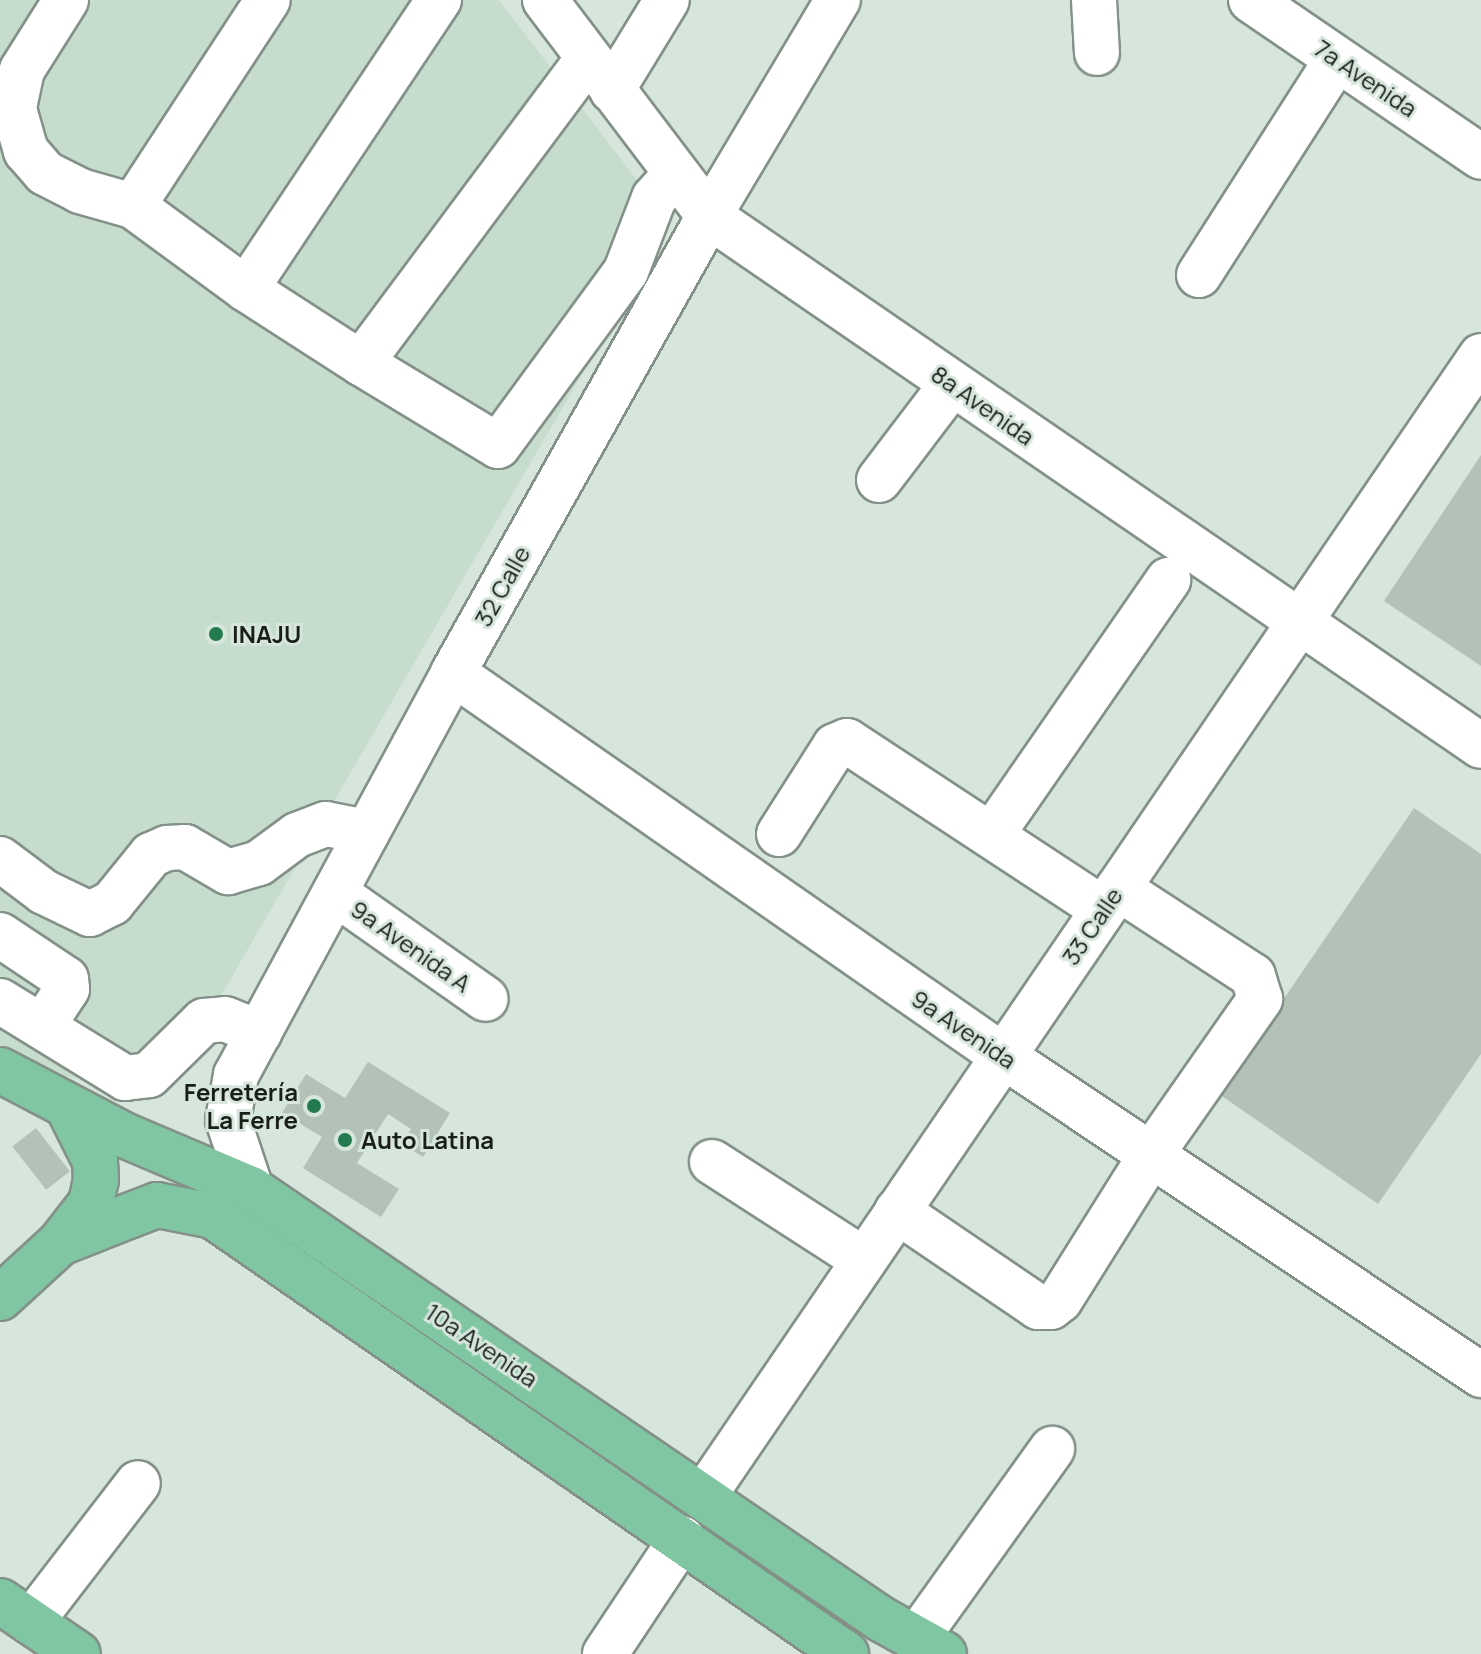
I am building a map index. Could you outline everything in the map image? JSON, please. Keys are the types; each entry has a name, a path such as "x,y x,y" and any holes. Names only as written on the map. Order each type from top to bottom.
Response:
{"main road":[{"name":"10a Avenida","path":"0,1070 69,1109 251,1189 916,1642"},
{"path":"0,1298 60,1243 91,1203 96,1180 95,1161 69,1109"},
{"name":"10a Avenida","path":"60,1243 157,1205 213,1216 846,1654"},
{"path":"566,1458 682,1504 703,1497"},
{"path":"16,1612 78,1654"}],"street":[{"path":"66,0 22,70 14,109 26,151 45,173 80,191 133,206 246,289 498,446 626,271 654,198 674,176"},
{"path":"133,206 268,0"},
{"path":"246,289 439,0"},
{"name":"8a Avenida","path":"545,0 674,176 709,216 1298,624 1481,746"},
{"path":"361,363 600,74 667,0"},
{"name":"32 Calle","path":"251,1189 228,1120 236,1075 453,673 709,216 838,0"},
{"path":"1094,0 1097,53"},
{"name":"7a Avenida","path":"1251,0 1481,157"},
{"path":"1199,275 1337,59"},
{"name":"33 Calle","path":"703,1497 1481,356"},
{"path":"879,480 952,384"},
{"path":"993,833 1168,580"},
{"name":"9a Avenida","path":"453,673 1003,1056 1153,1152 1481,1375"},
{"path":"779,834 835,746 847,741 993,833 1253,976 1259,986 1260,999 1153,1152 1051,1307 1038,1307 897,1211"},
{"path":"0,859 44,892 90,914 112,903 151,855 167,848 185,847 228,872 259,863 297,835 326,824 367,832"},
{"name":"9a Avenida A","path":"335,893 486,999"},
{"path":"0,935 66,979 67,989 42,1027"},
{"path":"0,1001 125,1078 149,1075 204,1021 225,1019 259,1033"},
{"path":"712,1162 864,1260"},
{"path":"916,1642 1052,1449"},
{"path":"16,1612 138,1483"},
{"path":"605,1654 682,1538"}],"shaded area":[{"name":"INAJU","path":"0,0 499,0 670,223 169,1085 44,1075 0,1045"}],"building":[{"path":"1481,455 1481,666 1384,601"},
{"path":"1414,808 1481,854 1481,1054 1378,1204 1219,1094"},
{"name":"Auto Latina","path":"368,1062 450,1113 423,1157 402,1144 411,1129 388,1114 357,1163 399,1189 381,1217 303,1168 322,1137 282,1113 306,1074 345,1098"},
{"path":"36,1128 70,1171 46,1190 12,1146"}],"place":[{"name":"INAJU","path":"216,634"},
{"name":"Ferretería La Ferre","path":"314,1106"},
{"name":"Auto Latina","path":"345,1140"}]}
